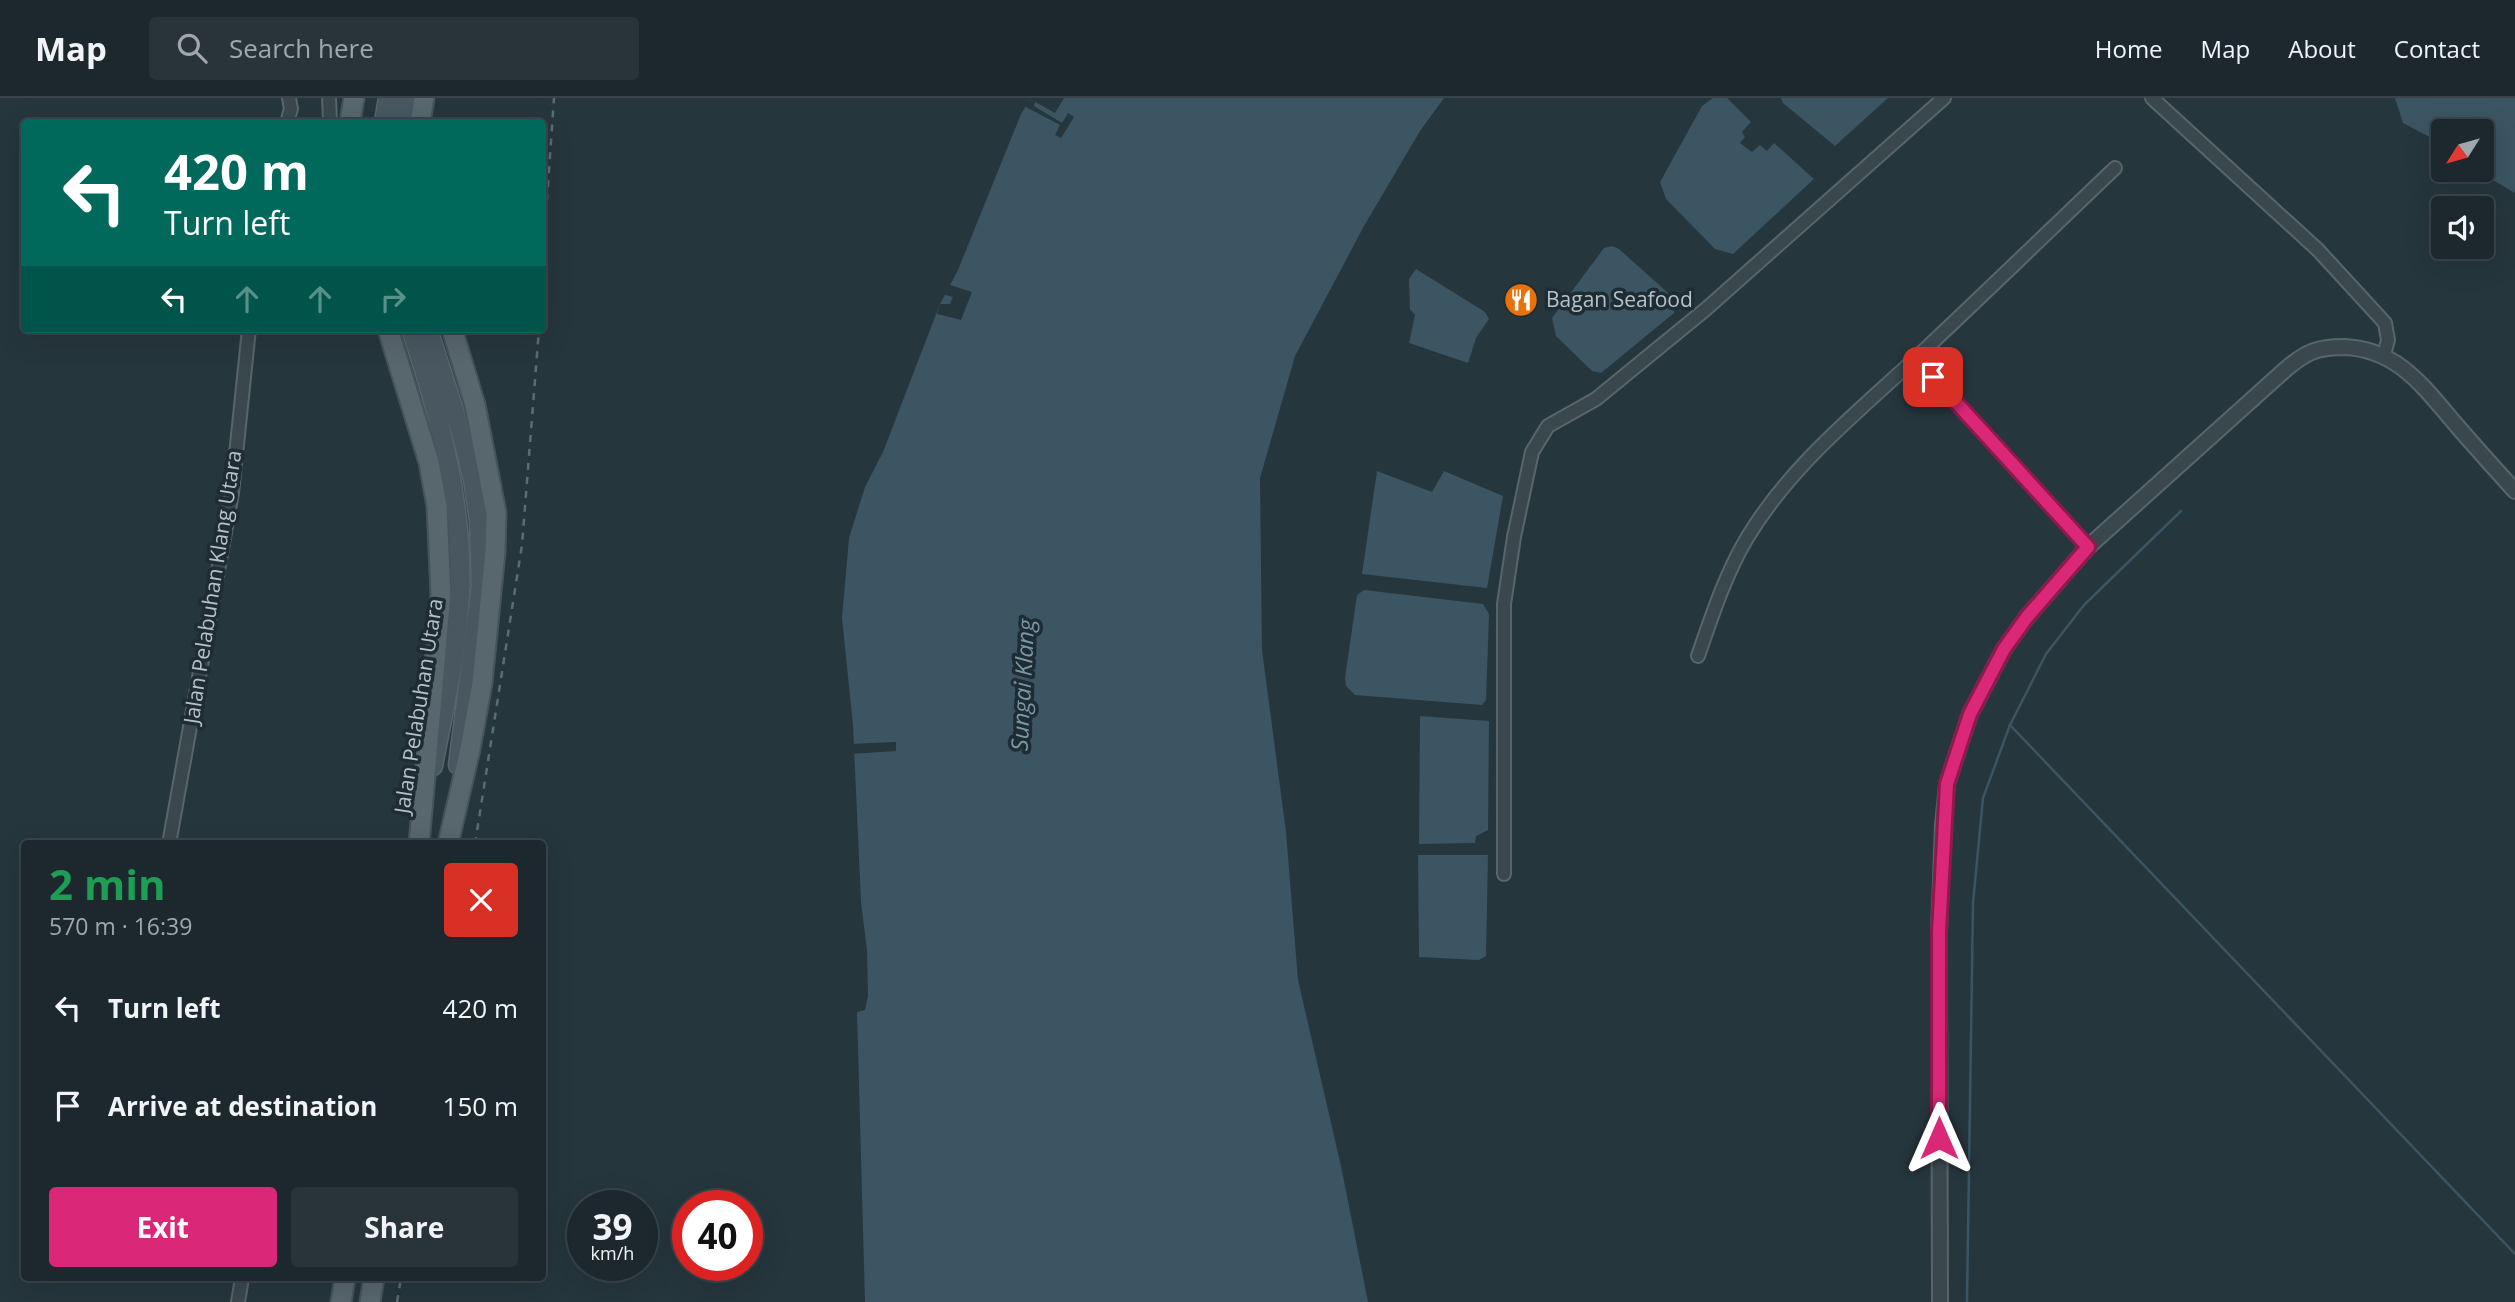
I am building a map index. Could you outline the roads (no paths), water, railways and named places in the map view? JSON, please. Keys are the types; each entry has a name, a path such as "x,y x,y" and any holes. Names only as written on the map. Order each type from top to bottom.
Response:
{"main road":[{"path":"350,119 354,98"},
{"path":"384,119 388,98"},
{"path":"401,119 405,98"},
{"path":"420,119 424,98"},
{"path":"388,333 429,462 437,506 440,594 421,837"},
{"name":"Jalan Pelabuhan Utara","path":"412,333 448,457 458,516 460,555 457,641 421,837"},
{"name":"Jalan Pelabuhan Utara","path":"429,333 470,466 480,534 481,586 449,840"},
{"path":"449,840 482,683 496,513 475,405 453,333"},
{"path":"341,1302 344,1281"},
{"path":"370,1302 374,1281"}],"street":[{"path":"288,119 289,98"},
{"path":"329,98 330,119"},
{"path":"1504,874 1504,604 1514,537 1532,452 1538,440 1549,426 1596,399 1706,309 1944,98"},
{"path":"2152,98 2318,250 2385,323 2388,340 2384,355"},
{"path":"1698,656 1721,592 1746,540 1791,477 1852,414 1916,358 2115,168"},
{"name":"Jalan Pelabuhan Klang Utara","path":"170,840 232,493 249,333"},
{"path":"407,333 419,353"},
{"path":"1940,1302 1939,932 1947,784 1970,714 2004,649 2027,617 2088,547 2304,353 2340,347 2384,355 2425,388 2515,491"},
{"path":"1916,358 2088,547"},
{"path":"238,1302 242,1281"}],"water":[{"name":"Sungai Klang","path":"1064,98 1444,98 1420,131 1364,226 1295,356 1260,478 1262,650 1286,832 1298,980 1341,1166 1368,1302 865,1302 857,1012 865,1010 868,996 853,725 842,618 849,538 865,487 883,452 940,304 958,270 1021,114 1030,99 1055,113"},
{"path":"1713,98 1727,98 1751,122 1742,132 1745,137 1740,143 1752,152 1760,145 1767,151 1774,143 1814,179 1733,254 1715,249 1666,199 1660,182 1702,106"},
{"path":"1781,98 1888,98 1835,146 1783,103"},
{"path":"2395,98 2515,98 2515,193 2494,181 2494,119 2431,119 2431,138 2403,123"},
{"path":"1612,246 1619,249 1676,300 1674,313 1601,373 1592,371 1556,336 1552,318 1604,248"},
{"path":"1416,269 1485,312 1489,319 1476,338 1468,363 1409,343 1415,315 1410,309 1409,279"},
{"path":"1377,471 1432,492 1444,471 1503,496 1487,588 1362,574"},
{"path":"1364,590 1483,604 1489,614 1486,700 1482,705 1355,695 1346,686 1345,678 1357,595"},
{"path":"1420,716 1489,721 1488,830 1476,836 1475,843 1419,844"},
{"path":"1418,855 1488,855 1486,956 1479,960 1419,957"}],"waterway":[{"path":"1967,1302 1973,903 1983,798 2010,725 2046,654 2084,605 2181,511"},
{"path":"2010,725 2515,1254"}],"railway":[{"path":"546,213 554,98"},
{"path":"476,840 522,545 539,333"},
{"path":"397,1302 400,1281"}],"place":[{"name":"Bagan Seafood","path":"1521,300"}]}
